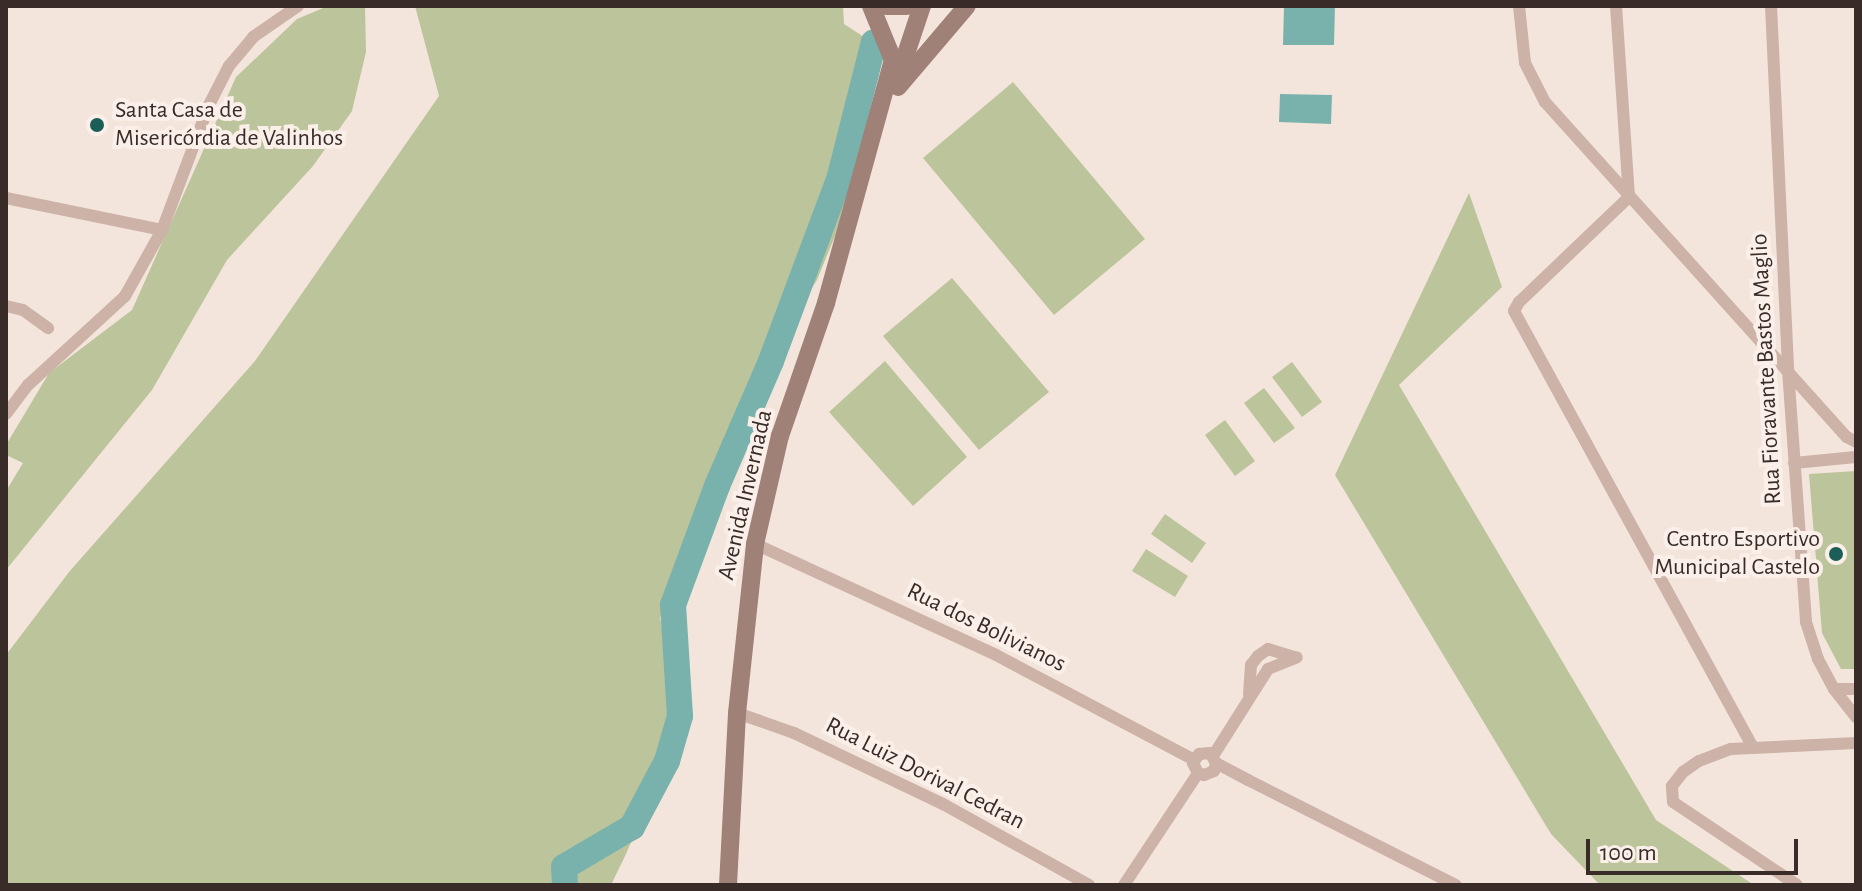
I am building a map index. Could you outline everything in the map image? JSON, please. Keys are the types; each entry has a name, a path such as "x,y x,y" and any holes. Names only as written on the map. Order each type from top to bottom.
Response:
{"main road":[{"name":"Avenida Invernada","path":"728,885 737,713 755,544 780,436 826,303 877,128 893,60 871,6"},
{"path":"885,6 907,6"},
{"name":"Avenida Invernada","path":"877,128 893,92 922,6"},
{"path":"893,92 967,6"}],"street":[{"path":"6,414 28,385 125,296 162,230 209,105 229,66 253,37 298,6"},
{"path":"1519,6 1525,63 1545,102 1847,437 1856,442"},
{"path":"1616,6 1629,197"},
{"name":"Rua Fioravante Bastos Maglio","path":"1771,6 1788,370 1806,622 1818,659 1834,689 1856,717"},
{"path":"1629,197 1519,302 1514,311 1753,747"},
{"path":"6,198 162,230"},
{"path":"6,306 23,310 48,328"},
{"path":"1794,463 1856,457"},
{"name":"Rua dos Bolivianos","path":"755,544 996,655 1196,766"},
{"path":"1834,689 1856,689"},
{"path":"1196,766 1211,773 1215,759 1249,694"},
{"name":"Rua Luiz Dorival Cedran","path":"737,713 794,733 943,804 1089,885"},
{"path":"1797,885 1673,802 1676,780 1699,761 1723,751 1856,743"},
{"path":"1124,885 1203,752 1456,885"}],"green space":[{"path":"328,6 365,6 366,52 352,111 313,166 227,260 152,390 6,570 6,491 23,463 6,455 6,445 49,373 132,310 236,77 297,19"},
{"path":"415,6 843,6 844,24 864,37 878,70 842,219 817,280 802,303 743,447 676,567 660,618 683,724 626,854 611,885 6,885 6,655 69,572 255,361 439,96"},
{"path":"1013,82 1145,239 1054,315 923,158"},
{"path":"1469,193 1502,287 1399,385 1656,820 1754,885 1600,885 1551,834 1335,475"},
{"path":"952,278 1049,392 979,450 883,336"},
{"path":"885,361 967,457 913,506 829,412"},
{"path":"1292,362 1322,402 1302,417 1272,377"},
{"path":"1264,388 1295,428 1274,443 1244,403"},
{"path":"1225,420 1255,461 1235,476 1205,435"},
{"name":"Centro Esportivo Municipal Castelo","path":"1856,471 1856,669 1841,669 1822,633 1809,474"},
{"path":"1165,514 1206,543 1192,563 1151,534"},
{"path":"1146,549 1188,576 1175,597 1132,571"}],"water":[{"path":"1284,6 1335,6 1334,45 1283,45"},
{"path":"1280,94 1332,95 1331,124 1279,122"}],"waterway":[{"path":"565,885 564,867 632,827 667,761 680,716 673,605 717,486 771,361 840,176 874,42"}],"place":[{"name":"Santa Casa de Misericórdia de Valinhos","path":"97,125"},
{"name":"Centro Esportivo Municipal Castelo","path":"1836,554"}]}
